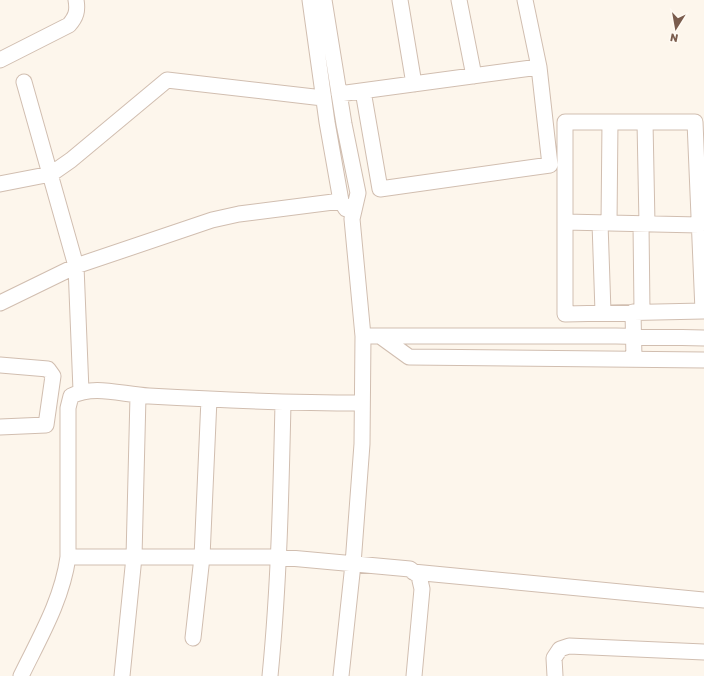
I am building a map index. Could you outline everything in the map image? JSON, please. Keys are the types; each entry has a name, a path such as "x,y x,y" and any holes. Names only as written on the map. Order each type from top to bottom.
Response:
{"street":[{"path":"0,60 69,25 82,13 78,8 76,0"},
{"path":"310,0 323,98 342,201 352,219"},
{"path":"324,0 339,94 358,193 352,219 363,336 362,444 353,564 341,676"},
{"path":"400,0 414,84"},
{"path":"459,0 474,76"},
{"path":"363,91 380,189 550,165 539,67 525,0"},
{"path":"339,94 539,67"},
{"path":"0,184 51,174 71,160 167,80 323,98"},
{"path":"24,82 76,266 81,391"},
{"path":"565,122 645,122 695,122 703,311 565,314 565,122"},
{"path":"610,122 605,223 610,312 616,336 616,358"},
{"path":"634,359 634,336 638,312 644,224 645,122"},
{"path":"351,158 374,155"},
{"path":"0,303 76,266 212,220 239,214 342,201"},
{"path":"565,222 699,225"},
{"path":"363,336 634,336 704,338"},
{"path":"380,336 409,357 704,360"},
{"path":"554,336 554,359"},
{"path":"0,365 48,369 53,376 46,425 0,426"},
{"path":"22,676 59,598 65,579 68,558 68,408 71,396 81,391 96,390 138,396 362,404"},
{"path":"122,676 134,557 138,396"},
{"path":"193,638 202,557 208,399"},
{"path":"270,676 279,557 283,402"},
{"path":"68,558 279,557 410,569 419,576 422,588 414,676"},
{"path":"413,572 704,600"},
{"path":"555,676 554,658 560,649 569,646 704,652"}]}
